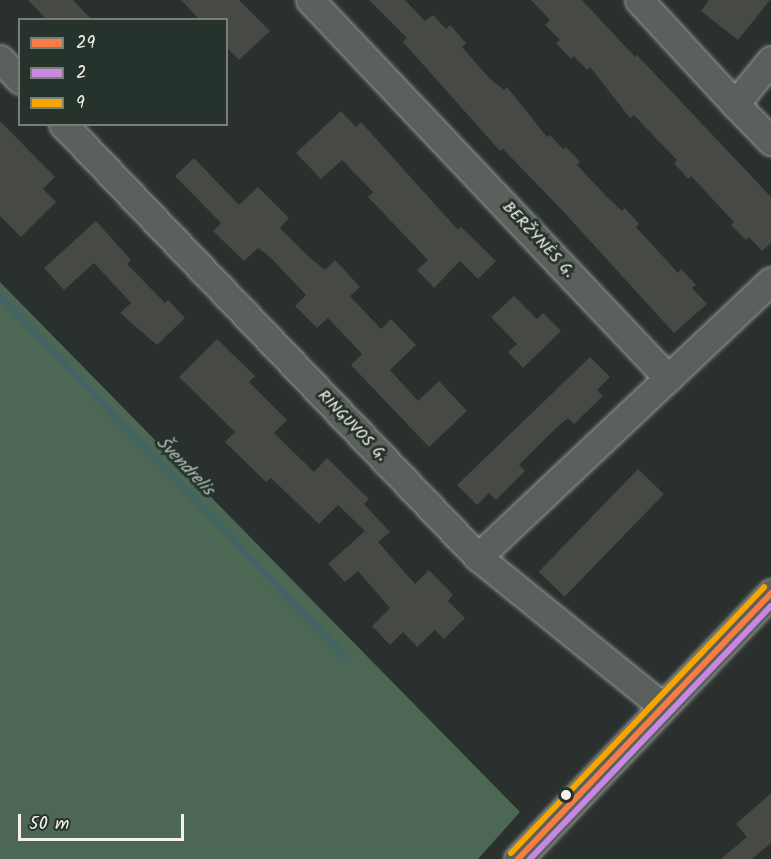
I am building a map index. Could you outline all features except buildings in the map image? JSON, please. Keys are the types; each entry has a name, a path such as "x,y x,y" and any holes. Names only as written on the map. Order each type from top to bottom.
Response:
{"street":[{"name":"BERŽYNĖS G.","path":"310,0 668,378"},
{"path":"639,0 771,141"},
{"path":"0,59 18,78"},
{"path":"735,104 771,60"},
{"name":"RINGUVOS G.","path":"65,126 478,556 662,706"},
{"path":"478,556 771,280"},
{"path":"518,859 771,593"}],"green space":[{"path":"0,282 520,812 478,859 0,859"}],"waterway":[{"name":"Švendrelis","path":"0,296 346,658"}],"transit line":[{"name":"9","path":"511,853 764,587"},
{"name":"29","path":"518,859 771,593"},
{"name":"2","path":"530,859 771,606"}]}
